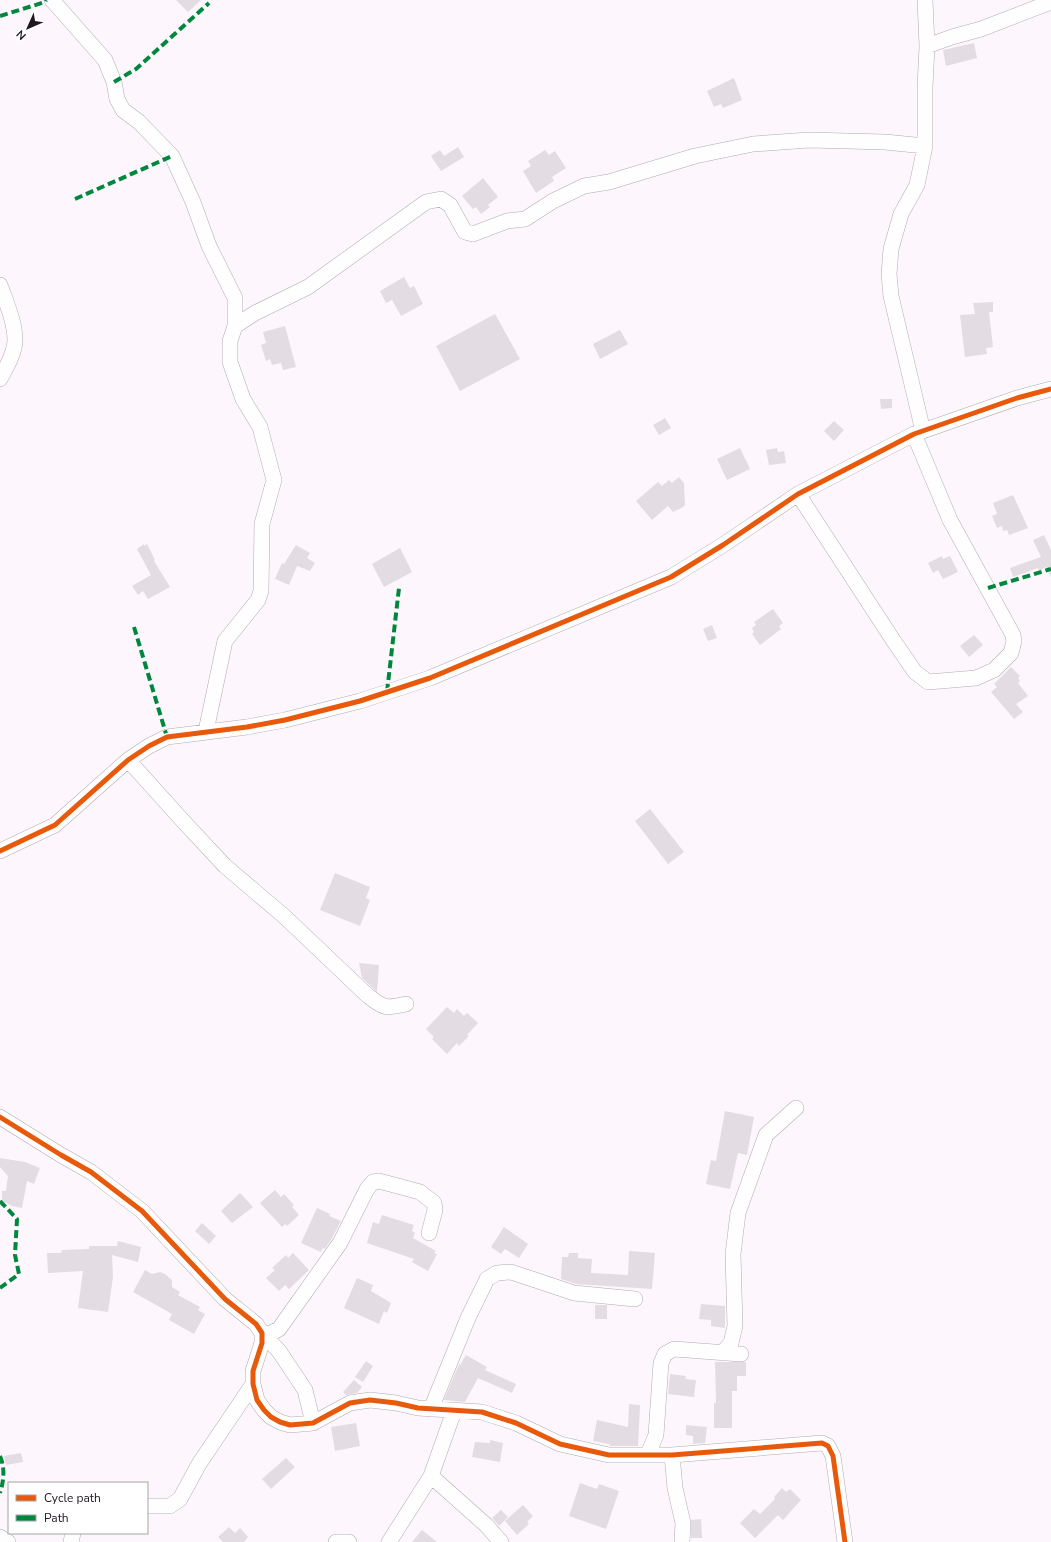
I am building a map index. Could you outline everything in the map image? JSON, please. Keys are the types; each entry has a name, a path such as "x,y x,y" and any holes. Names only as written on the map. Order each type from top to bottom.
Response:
{"street":[{"path":"52,0 105,60 114,82 117,98 123,110 139,122 172,156 193,202 209,246 235,298 235,326 230,341 230,362 243,399 260,427 274,480 262,524 261,591 258,600 225,641 206,731"},
{"path":"798,494 915,672 928,682 976,678 994,670 1011,653 1014,641 1013,635 950,520 919,432 891,296 889,274 891,249 901,214 916,186 925,146 927,46 925,0"},
{"path":"927,46 952,36 981,29 1051,2"},
{"path":"235,326 255,313 308,287 426,202 441,200 450,205 465,232 473,234 507,221 525,219 553,201 584,186 609,182 695,156 754,144 809,140 885,142 925,146"},
{"path":"0,285 12,322 15,341 10,360 0,379"},
{"path":"0,851 55,825 128,760 149,746 167,737 247,727 285,720 360,701 430,678 671,577 723,545 798,494 919,432 1017,398 1051,389"},
{"path":"128,760 182,821 225,866 285,917 367,995 380,1005 388,1008 406,1004"},
{"path":"722,1353 731,1343 735,1326 733,1254 738,1213 766,1135 796,1108"},
{"path":"0,1117 91,1172 142,1210 225,1300 256,1324 279,1351 305,1390 313,1423"},
{"path":"264,1335 279,1329 284,1323 340,1242 366,1189 373,1182 379,1181 420,1192 434,1203 435,1210 428,1233"},
{"path":"431,1409 468,1318 487,1279 497,1273 510,1272 574,1293 635,1299"},
{"path":"264,1335 253,1372 253,1384 257,1400 271,1417 290,1425 313,1423 350,1403 370,1400 431,1409 482,1412 516,1423 560,1444 609,1455 672,1454 807,1444 822,1444 828,1446 833,1456 844,1542"},
{"path":"648,1454 656,1435 661,1363 665,1354 674,1349 740,1354"},
{"path":"148,1506 170,1506 180,1499 199,1464 253,1384"},
{"path":"389,1542 430,1476 454,1411"},
{"path":"672,1454 675,1488 683,1522 682,1542"},
{"path":"430,1476 486,1524 501,1542"},
{"path":"0,1537 8,1542"},
{"path":"336,1542 350,1542"}],"building":[{"path":"176,0 201,0 188,12"},
{"path":"974,43 977,58 946,66 943,50"},
{"path":"734,78 742,100 723,108 721,104 714,107 707,91"},
{"path":"458,147 464,157 441,171 431,156 440,150 444,156"},
{"path":"545,150 549,155 555,151 566,168 552,177 554,181 536,193 523,171 531,166 528,161"},
{"path":"483,178 498,197 488,205 490,207 481,214 476,207 473,209 462,196"},
{"path":"404,277 410,288 414,286 423,304 401,316 392,300 386,303 380,291"},
{"path":"993,302 993,312 989,312 993,347 986,348 987,354 965,357 960,315 975,314 973,303"},
{"path":"495,314 520,359 460,391 436,346"},
{"path":"285,326 296,367 283,370 281,363 272,365 270,359 266,361 261,345 266,343 263,332"},
{"path":"620,330 628,344 600,359 593,344"},
{"path":"880,399 892,399 892,408 881,409"},
{"path":"665,418 671,428 659,435 653,425"},
{"path":"834,421 844,430 834,441 824,431"},
{"path":"740,448 750,469 727,480 717,459"},
{"path":"777,448 778,452 784,451 786,463 769,465 766,450"},
{"path":"679,477 684,483 685,505 673,512 668,506 652,520 636,501 658,482 662,486 669,480 672,483"},
{"path":"1013,495 1028,528 1009,535 1007,530 1003,531 1002,526 997,528 992,516 997,514 993,503"},
{"path":"1044,535 1051,550 1051,577 1046,567 1039,571 1038,568 1013,577 1010,568 1041,557 1033,540"},
{"path":"144,544 144,546 147,544 155,560 154,561 170,587 148,599 143,591 138,595 132,586 151,575 137,549"},
{"path":"296,545 310,553 307,558 315,563 310,571 297,566 289,585 275,579 282,563 284,564"},
{"path":"400,548 412,572 384,587 372,564"},
{"path":"942,556 943,559 950,556 958,572 943,579 938,570 933,573 928,563"},
{"path":"773,609 783,623 779,626 781,629 760,645 752,634 754,632 752,628 756,625 754,622"},
{"path":"712,625 717,638 708,641 703,629"},
{"path":"974,635 983,645 969,657 960,646"},
{"path":"1011,667 1020,676 1018,678 1020,681 1018,683 1028,696 1016,704 1023,712 1014,719 991,692 997,687 994,684"},
{"path":"650,809 684,852 668,864 635,821"},
{"path":"335,873 370,887 366,898 370,900 360,926 320,910"},
{"path":"359,963 379,965 377,992 362,978"},
{"path":"447,1007 454,1013 457,1009 464,1016 467,1013 478,1023 467,1035 469,1036 459,1046 457,1043 447,1054 432,1039 434,1037 426,1029"},
{"path":"725,1111 754,1117 747,1155 738,1153 730,1189 706,1184 711,1160 716,1161"},
{"path":"0,1158 25,1162 40,1168 34,1184 27,1181 22,1208 12,1206 2,1201 2,1191 6,1191 8,1176 0,1167"},
{"path":"275,1190 281,1197 284,1194 294,1205 292,1207 299,1215 287,1226 285,1224 282,1227 260,1203"},
{"path":"240,1193 253,1207 232,1223 221,1211"},
{"path":"317,1208 330,1214 329,1216 341,1221 325,1249 323,1248 321,1252 301,1243"},
{"path":"382,1215 414,1225 412,1231 415,1233 413,1238 436,1251 434,1253 437,1254 428,1271 412,1262 414,1259 367,1243 373,1222 379,1224"},
{"path":"202,1223 216,1236 209,1244 195,1231"},
{"path":"504,1227 528,1244 519,1258 505,1249 501,1254 491,1247"},
{"path":"118,1241 141,1247 138,1262 112,1255 113,1277 108,1312 78,1308 83,1271 48,1273 47,1253 61,1253 62,1250 89,1249 89,1246 117,1246"},
{"path":"629,1251 655,1253 652,1289 576,1284 561,1279 562,1257 568,1257 569,1253 578,1253 578,1258 592,1259 591,1273 628,1275"},
{"path":"293,1253 309,1270 289,1289 285,1285 279,1291 266,1278 275,1270 272,1268 286,1255 288,1258"},
{"path":"145,1270 152,1274 160,1272 165,1274 172,1280 172,1287 180,1292 178,1295 200,1307 198,1310 205,1314 194,1334 169,1320 172,1314 133,1292"},
{"path":"357,1278 373,1285 371,1291 391,1303 387,1313 384,1311 379,1324 344,1308"},
{"path":"701,1304 725,1306 725,1328 711,1326 711,1320 699,1319"},
{"path":"595,1305 607,1305 607,1319 595,1319"},
{"path":"466,1355 487,1367 485,1370 516,1384 512,1393 478,1378 465,1402 444,1400 459,1364 460,1365"},
{"path":"366,1361 373,1366 363,1382 355,1377"},
{"path":"715,1362 746,1362 746,1376 737,1376 737,1391 732,1391 732,1428 714,1428 714,1403 716,1403"},
{"path":"670,1374 686,1376 685,1379 696,1380 694,1397 668,1394"},
{"path":"354,1380 362,1387 357,1393 346,1395 343,1392"},
{"path":"629,1404 640,1405 638,1446 610,1446 609,1444 593,1441 597,1420 628,1427"},
{"path":"356,1423 360,1446 335,1451 331,1427"},
{"path":"686,1425 707,1427 705,1443 693,1444 693,1436 686,1435"},
{"path":"490,1440 503,1443 500,1462 472,1457 475,1442 490,1443"},
{"path":"21,1453 23,1462 6,1465 4,1456"},
{"path":"286,1458 295,1467 271,1489 262,1479"},
{"path":"580,1483 597,1489 599,1484 619,1491 606,1529 569,1516"},
{"path":"782,1488 786,1492 790,1489 801,1500 783,1520 778,1515 755,1538 740,1523 754,1509 760,1514 775,1499 774,1497"},
{"path":"523,1505 533,1516 527,1522 529,1524 517,1535 505,1521"},
{"path":"501,1510 508,1517 499,1526 492,1518"},
{"path":"701,1519 702,1538 691,1538 691,1520"},
{"path":"229,1527 235,1533 240,1528 248,1537 244,1542 223,1542 218,1537"},
{"path":"422,1530 437,1542 412,1542"}],"marked path":[{"path":"0,16 45,2 46,0"},
{"path":"114,82 136,69 209,3"},
{"path":"75,199 172,156"},
{"path":"988,588 1051,569"},
{"path":"387,692 399,588"},
{"path":"134,627 167,737"},
{"path":"0,1201 17,1219 15,1255 19,1274 0,1288"},
{"path":"0,1456 3,1465 0,1493"}],"cycle path":[{"path":"0,851 55,825 128,760 149,746 167,737 247,727 285,720 360,701 430,678 671,577 723,545 798,494 914,434 1017,398 1051,389"},
{"path":"0,1117 91,1172 142,1211 225,1299 256,1324 262,1333 262,1343 253,1371 253,1384 257,1400 264,1410 271,1417 280,1422 290,1425 313,1423 350,1403 370,1400 396,1403 418,1408 482,1412 516,1423 560,1444 609,1455 672,1455 822,1443 828,1446 833,1456 845,1542"}]}
